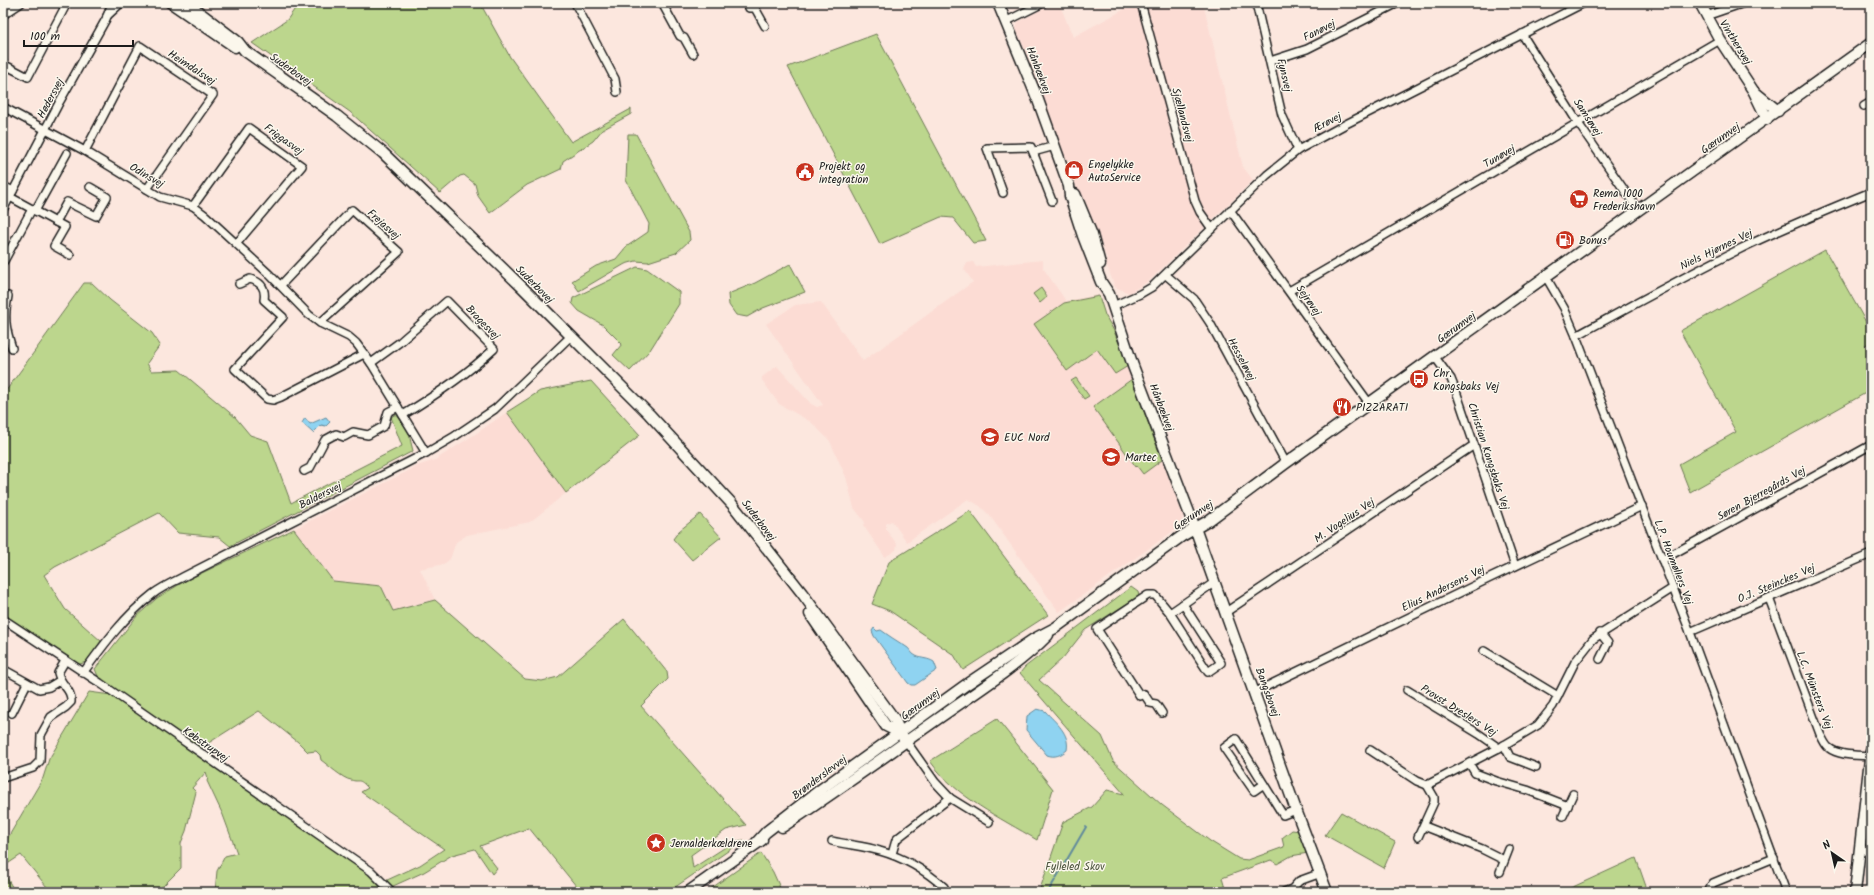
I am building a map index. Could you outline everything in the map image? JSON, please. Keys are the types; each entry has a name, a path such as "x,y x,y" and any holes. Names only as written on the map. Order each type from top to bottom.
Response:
{"street":[{"path":"3,15 21,3"},
{"path":"3,64 28,77 67,3"},
{"name":"Hødersvej","path":"3,210 107,16 112,3"},
{"name":"Hødersvej","path":"107,16 121,3"},
{"name":"Suderbovej","path":"171,3 234,47 245,50"},
{"name":"Suderbovej","path":"187,3 238,42 245,50 337,116 383,153 571,336 694,461 732,504 802,593 895,720 903,737"},
{"path":"575,3 615,79 617,92"},
{"path":"662,3 680,36 684,38 693,54"},
{"path":"746,3 749,8 755,8 765,26"},
{"name":"Hånbækvej","path":"998,3 1007,21 1055,146 1069,186 1070,196 1082,236 1101,282 1109,294 1134,366 1195,528"},
{"path":"1007,21 1043,3"},
{"name":"Sjællandsvej","path":"1141,3 1196,201 1200,212 1212,229"},
{"name":"Fynsvej","path":"1256,3 1282,116 1298,150"},
{"name":"Fanøvej","path":"1270,61 1307,49 1398,3"},
{"name":"Ærøvej","path":"1113,306 1140,294 1166,275 1230,210 1267,175 1298,150 1584,3"},
{"name":"Vinthersvej","path":"1700,3 1720,40 1754,92 1767,119"},
{"path":"1706,16 1744,3"},
{"name":"Samsøvej","path":"1522,34 1578,123 1638,210"},
{"name":"Tunøvej","path":"1289,291 1720,40"},
{"name":"Gærumvej","path":"903,737 974,680 1034,639 1055,628 1182,536 1208,520 1286,462 1871,44"},
{"name":"Heimdalsvej","path":"85,151 140,46 213,95 147,189"},
{"name":"Vinthersvej","path":"1754,92 1778,111"},
{"path":"1864,106 1871,102"},
{"name":"Odinsvej","path":"3,107 85,151 160,196 193,206 237,243 281,285 309,315 320,323 349,337 371,363 426,453"},
{"name":"Friggasvej","path":"193,206 249,128 302,166 237,243"},
{"path":"1033,152 1055,146"},
{"path":"1003,193 987,148 1031,147 1052,201"},
{"path":"4,261 67,153"},
{"path":"3,186 11,194 34,210 65,227 54,246 70,255"},
{"path":"56,222 67,202 96,216 107,197 90,187"},
{"name":"Niels Hjørnes Vej","path":"1576,336 1740,249 1794,224 1871,192"},
{"name":"Frejasvej","path":"281,285 352,210 399,252 320,323"},
{"name":"Sejrøvej","path":"1230,210 1369,404"},
{"path":"260,284 269,274"},
{"name":"Hesseløvej","path":"1166,275 1194,298 1210,323 1286,462"},
{"name":"L.P. Houmøllers Vej","path":"1546,277 1556,292 1576,336 1690,632 1786,892"},
{"path":"240,284 250,279 260,284 265,293 264,300 282,317 235,369 267,399 273,400 281,397 364,354"},
{"path":"8,296 4,314 6,331 12,348"},
{"name":"Bragesvej","path":"371,363 410,334 447,301 494,349 468,372 443,390 403,415"},
{"name":"Baldersvej","path":"83,673 110,636 133,611 154,593 426,453 455,436 495,409 571,336"},
{"name":"Christian Kongsbaks Vej","path":"1435,357 1444,368 1455,389 1515,566"},
{"path":"304,471 310,468 325,440 336,434 344,436 353,432 368,434 384,426 388,412 398,407"},
{"name":"M. Vogelius Vej","path":"1226,612 1474,445"},
{"name":"Søren Bjerregårds Vej","path":"1662,560 1871,445"},
{"name":"Elius Andersens Vej","path":"1255,692 1642,506"},
{"name":"Bangsbovej","path":"1195,528 1296,810 1328,892"},
{"name":"O.J. Steinckes Vej","path":"1690,632 1871,554"},
{"path":"1170,613 1215,582"},
{"name":"Provst Dreslers Vej","path":"1427,785 1538,725 1553,706 1575,662 1585,648 1600,633 1673,588"},
{"path":"1162,713 1156,704 1150,703 1144,694 1140,696 1097,629 1148,595 1155,595 1170,613 1208,672 1221,663 1182,604"},
{"name":"L.C. Münsters Vej","path":"1769,598 1820,734 1826,745 1830,749 1844,753 1871,753"},
{"name":"Købstrupvej","path":"3,619 371,871 392,892"},
{"path":"1600,633 1608,643 1600,659"},
{"path":"1484,651 1558,696"},
{"path":"3,778 33,768 40,761 41,734 51,717 71,702 70,693 60,680 58,673 65,661"},
{"path":"3,669 40,689 45,689 60,680"},
{"path":"12,713 27,683"},
{"name":"Provst Dreslers Vej","path":"1407,690 1501,746 1510,757 1536,767"},
{"path":"903,737 935,782 950,798 989,822"},
{"name":"Brønderslevvej","path":"688,892 756,843 766,832 820,790 903,737"},
{"path":"1264,784 1254,791 1224,748 1236,739 1264,784 1283,815 1296,810"},
{"path":"1370,750 1427,785 1434,797 1434,802 1418,837"},
{"path":"1855,892 1871,753"},
{"path":"1469,763 1475,773 1527,790 1568,806"},
{"path":"1563,816 1573,794"},
{"path":"892,854 896,840 899,837 950,798"},
{"path":"1424,826 1482,849 1504,860"},
{"path":"832,840 892,854 910,862 944,887"},
{"path":"1500,872 1509,849"},
{"path":"1859,850 1871,850"},
{"path":"1710,892 1710,887 1713,883 1774,858"},
{"path":"1284,892 1292,889 1299,881 1321,873"}],"shaded area":[{"path":"1054,3 1059,3 1073,37 1136,3 1203,3 1243,167 1253,180 1149,281 1129,293 1115,287 1107,266 1107,259 1089,210 1081,199 1030,62 1016,29 1018,22"},
{"name":"EUC Nord","path":"1043,260 1043,268 1066,301 1098,295 1105,315 1114,331 1183,516 1179,527 1059,612 990,516 980,506 968,499 907,542 892,521 886,524 886,530 897,544 896,550 885,557 863,525 865,522 854,508 846,477 830,441 811,422 779,404 762,380 762,377 777,366 811,404 817,407 823,405 766,324 795,305 821,302 863,361 973,282 964,269 967,263 973,262 976,267"},
{"path":"507,412 566,493 530,522 467,535 456,542 450,559 444,564 420,569 435,600 393,611 381,586 333,581 294,529 420,465 435,460"}],"green space":[{"path":"299,3 480,3 510,57 571,142 631,109 631,114 602,130 593,141 563,161 561,169 527,185 490,213 478,196 475,184 464,175 460,176 440,193 350,112 252,43 287,20"},
{"path":"876,34 986,241 973,243 953,218 941,217 880,244 788,67"},
{"path":"628,134 636,134 689,232 690,240 676,253 648,262 636,261 625,264 579,291 572,281 596,266 616,259 626,247 648,232 649,224 626,180"},
{"path":"1825,250 1871,331 1871,342 1865,345 1871,357 1871,390 1690,492 1679,464 1736,432 1680,331"},
{"path":"790,264 805,292 763,308 747,317 736,315 729,305 728,294 755,283"},
{"path":"637,267 647,269 679,292 679,304 650,350 630,371 613,355 622,344 603,325 579,311 572,303 573,298"},
{"path":"84,283 92,283 110,300 152,333 160,345 147,363 151,371 179,370 235,417 250,435 268,441 291,503 402,446 391,417 396,414 408,430 413,451 230,546 219,537 178,533 159,513 55,567 44,575 65,609 101,641 86,662 77,665 3,615 3,395"},
{"path":"1041,288 1047,297 1040,303 1033,294"},
{"path":"1099,296 1105,315 1114,331 1128,366 1115,374 1097,349 1067,371 1034,324 1064,303"},
{"path":"1076,378 1089,396 1084,399 1071,381"},
{"path":"1132,379 1162,460 1143,474 1137,466 1136,467 1093,407"},
{"path":"591,381 640,435 566,493 507,412 540,391"},
{"path":"970,511 1048,615 963,670 954,655 890,611 872,604 889,562"},
{"path":"700,514 721,537 692,560 673,539 679,531"},
{"path":"294,529 333,581 381,586 393,611 435,600 525,679 542,681 558,677 624,619 667,672 668,679 641,706 746,825 726,830 691,855 693,868 735,841 744,840 668,892 581,892 529,828 480,846 497,868 492,874 475,849 452,855 424,872 391,887 385,881 420,865 444,849 361,792 368,788 362,783 340,775 321,760 320,755 316,751 308,752 298,742 259,711 199,749 100,681 95,669 137,616 157,598 185,581"},
{"name":"Fylleled Skov","path":"1131,587 1138,592 1139,596 1085,630 1063,658 1039,680 1102,736 1113,761 1162,805 1210,841 1239,859 1248,860 1284,847 1282,838 1292,830 1300,831 1308,853 1291,856 1277,864 1271,860 1222,878 1226,892 1039,892 1063,822 1092,807 1107,790 1124,794 1020,673 1025,667"},
{"path":"89,692 111,695 368,873 385,892 215,892 217,871 225,856 237,853 223,815 207,781 208,778 206,772 192,788 196,792 186,831 181,843 181,868 157,892 51,892 21,855 3,867 3,846 43,778 49,759"},
{"path":"997,719 1053,789 1037,840 979,806 953,786 930,761"},
{"path":"1341,812 1395,842 1384,868 1325,835"},
{"path":"761,853 773,872 782,892 706,892"},
{"path":"1636,858 1648,892 1562,892"},
{"path":"3,871 15,892 3,892"}],"water":[{"path":"326,417 330,422 326,426 321,425 313,433 302,423 305,418 310,424"},
{"path":"874,628 877,631 881,630 907,647 914,655 934,662 937,670 915,685 908,683 874,636 872,631"},
{"path":"1037,709 1045,711 1058,724 1064,733 1067,750 1060,755 1047,755 1026,730 1027,716"}],"waterway":[{"path":"1048,892 1086,827"}],"place":[{"name":"Engelykke AutoService","path":"1074,170"},
{"name":"Projekt og integration","path":"805,172"},
{"name":"Rema 1000 Frederikshavn","path":"1579,199"},
{"name":"Bonus","path":"1565,240"},
{"name":"Chr. Kongsbaks Vej","path":"1419,379"},
{"name":"PIZZARATI","path":"1342,407"},
{"name":"EUC Nord","path":"990,437"},
{"name":"Martec","path":"1111,457"},
{"name":"Jernalderkældrene","path":"656,843"}]}
